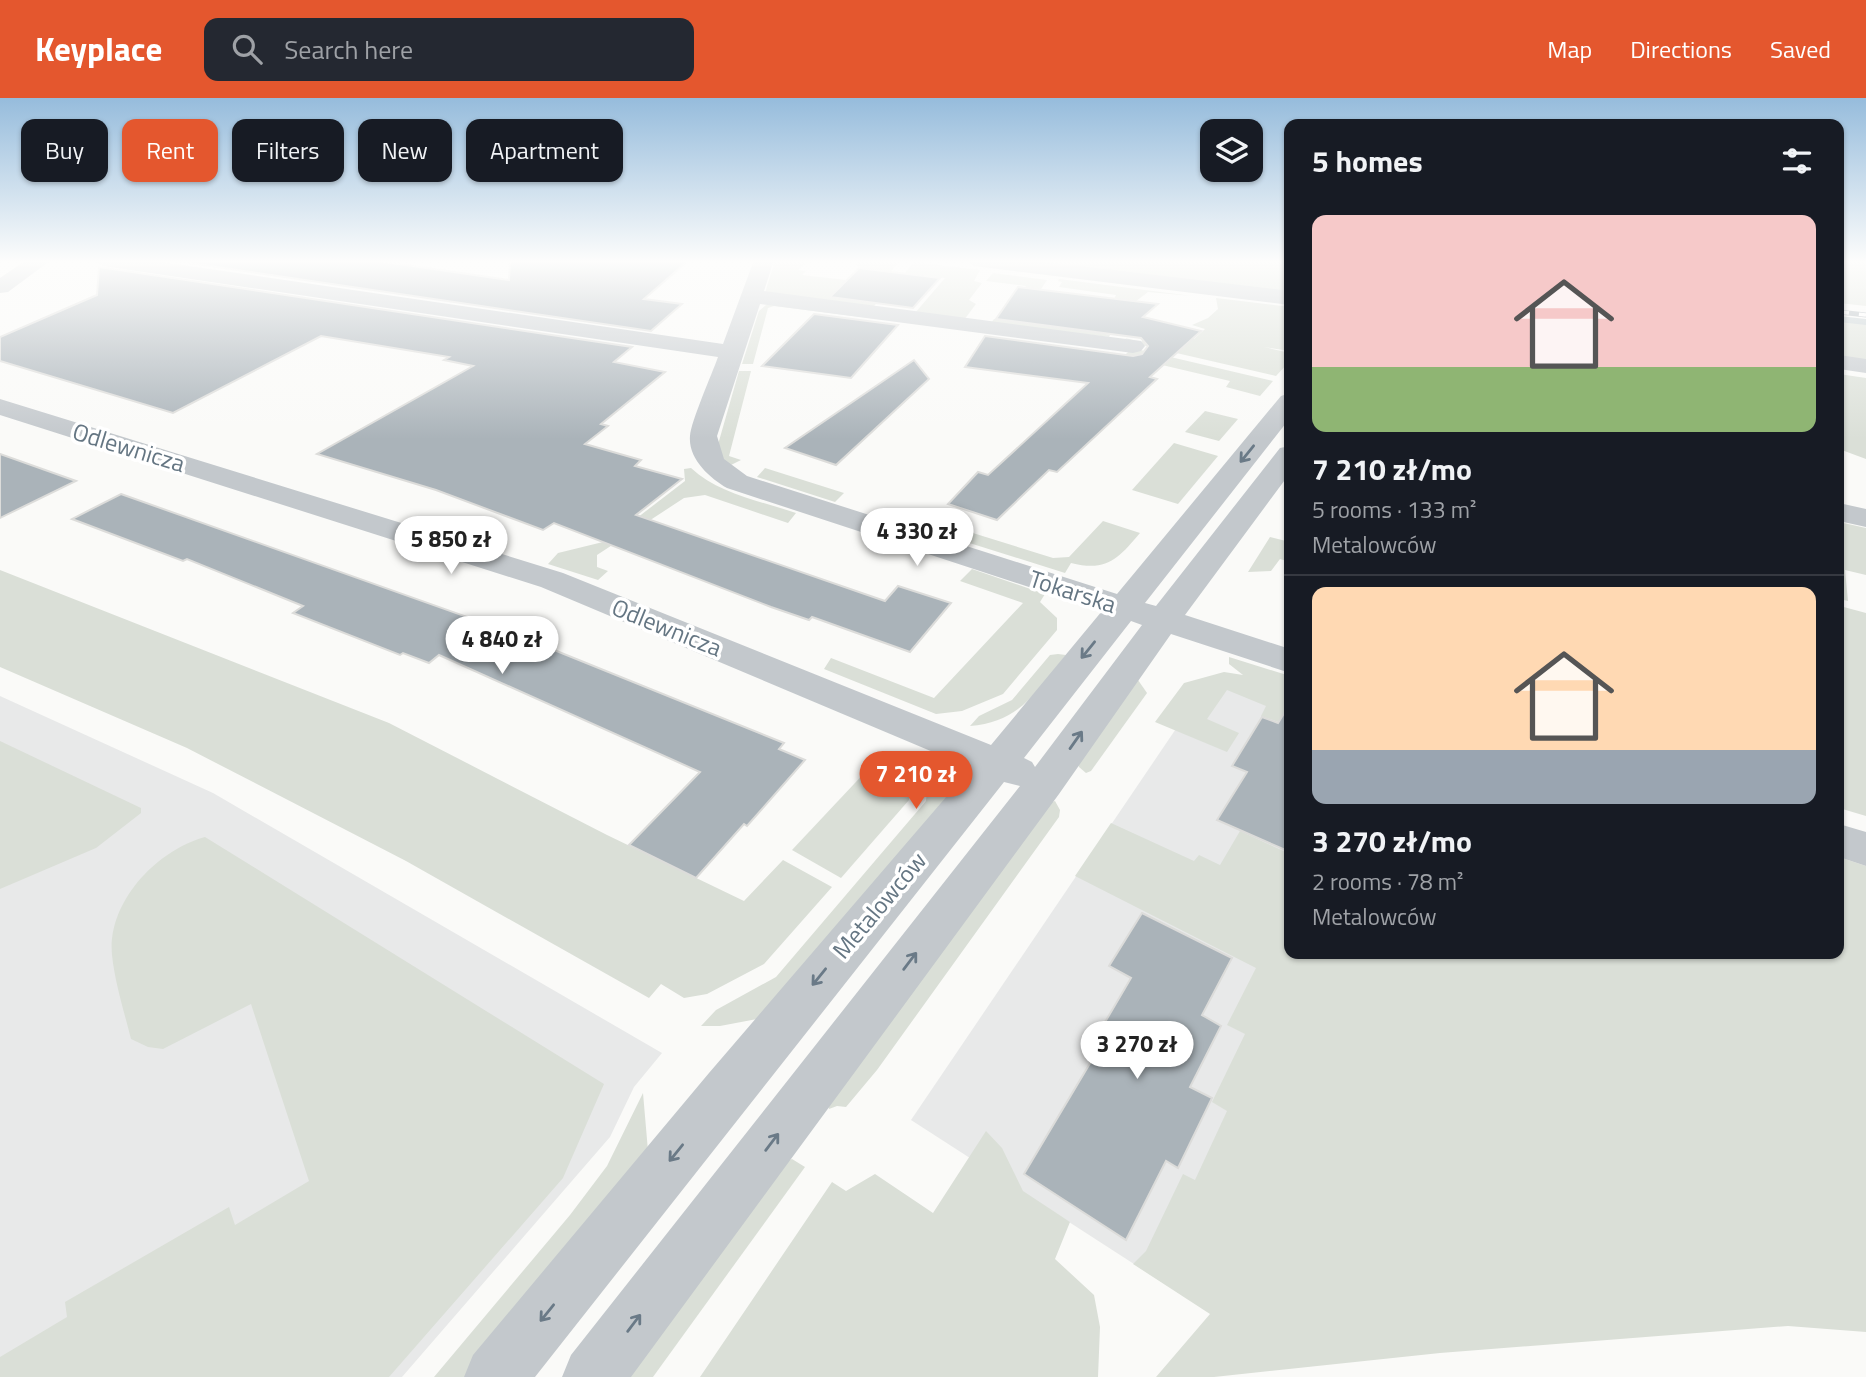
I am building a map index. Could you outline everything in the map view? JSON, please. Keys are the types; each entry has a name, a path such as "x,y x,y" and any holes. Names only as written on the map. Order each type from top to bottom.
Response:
{"street":[{"path":"511,320 732,352 742,320"},
{"path":"931,320 1133,346"},
{"name":"Tokarska","path":"732,352 703,436 708,459 718,471 737,482 1284,659"},
{"path":"1844,363 1866,366"},
{"name":"Odlewnicza","path":"0,407 552,580 1045,783"},
{"name":"Metalowców","path":"593,1377 1045,783 1144,613 1284,410"},
{"name":"Metalowców","path":"495,1377 997,763 1144,613 1284,461"},
{"path":"1844,513 1866,518"},
{"path":"1844,842 1866,849"}],"shaded area":[{"path":"756,320 765,320 753,364 742,364"},
{"path":"993,320 1020,322 1021,320 1047,320 1053,326 1074,329 1079,320 1112,320 1096,332 1110,335 1109,337 991,323"},
{"path":"1204,320 1284,320 1284,350 1264,347 1284,352 1284,367 1276,376 1133,343 1125,338 1141,342 1147,337 1194,339 1205,329 1192,325"},
{"path":"1844,320 1866,321 1866,361 1844,359"},
{"path":"1132,348 1273,381 1260,396 1226,387 1230,381 1124,356"},
{"path":"739,371 751,371 729,456 741,460 731,465 722,459 717,448"},
{"path":"1844,375 1866,378 1866,459 1844,451"},
{"path":"1205,411 1238,419 1219,441 1185,432"},
{"path":"1174,443 1218,456 1178,504 1132,490"},
{"path":"691,468 727,490 796,513 788,523 705,495 684,498 597,555 597,567 608,571 598,580 548,564 558,553 607,541 685,481 684,469"},
{"path":"765,468 844,493 835,502 757,477"},
{"path":"918,516 1053,558 1069,557 1103,521 1140,533 1111,561 1094,566 1071,563 1065,573 909,524"},
{"path":"1844,523 1866,528 1866,575 1845,570 1848,601 1844,600"},
{"path":"1270,537 1284,540 1284,560 1280,559 1271,571 1248,572"},
{"path":"972,569 1045,594 1040,602 1057,618 1057,630 1003,694 962,711 936,714 824,669 831,658 934,698 1023,603 960,581"},
{"path":"0,570 389,723 607,835 744,901 783,860 832,887 764,964 707,994 684,998 661,984 649,998 406,861 187,748 0,667"},
{"path":"1844,607 1866,613 1866,816 1844,809"},
{"path":"1050,655 1066,655 1036,692 1015,711 988,723 970,726 979,716 1012,700"},
{"path":"1229,657 1284,674 1284,724 1261,716 1266,706 1227,690 1207,719 1239,733 1227,752 1155,722 1184,683 1224,672 1243,675 1229,664"},
{"path":"1138,680 1147,693 1091,771 1086,773 1077,761"},
{"path":"1209,680 1284,705 1284,959 1289,959 1199,1306 911,1120"},
{"path":"0,696 213,793 662,1053 634,1087 610,1137 402,1377 0,1377"},
{"path":"0,741 141,808 141,813 96,848 0,889"},
{"path":"885,751 896,755 913,771 909,800 841,878 792,850"},
{"path":"935,760 947,775 948,793 944,806 757,1019 720,1026 701,1026 716,1010 776,977 926,801 929,767"},
{"path":"1055,801 1060,810 1059,817 877,1070 846,1107 829,1109 827,1101 1049,803"},
{"path":"1111,823 1194,861 1199,855 1220,865 1240,831 1284,851 1284,959 1844,959 1844,859 1866,866 1866,1332 1788,1326 1440,1353 1214,1377 1156,1377 1210,1314 1133,1264 1146,1251 1183,1174 1195,1180 1227,1111 1212,1102 1245,1034 1227,1025 1256,968 1075,876"},
{"path":"205,837 604,1084 563,1178 389,1377 0,1377 0,1357 67,1317 65,1302 229,1207 235,1225 309,1181 251,1004 163,1049 148,1047 131,1039 112,955 118,916 127,898 153,866 170,853"},
{"path":"643,1093 648,1151 475,1377 434,1377 570,1215 607,1166"},
{"path":"986,1131 1002,1148 1023,1191 1070,1222 1055,1259 1094,1295 1100,1327 1098,1377 700,1377 832,1182 846,1191 875,1174 933,1213"},
{"path":"792,1159 805,1167 653,1377 621,1377 779,1165"}],"building":[{"path":"40,320 450,320 632,347 614,362 665,372 601,424 608,426 585,444 641,460 635,466 682,479 636,515 885,601 898,586 951,603 910,652 812,617 809,620 771,607 554,523 543,530 436,490 317,454 473,366 444,360 449,357 321,336 173,413 0,361 0,337"},
{"path":"574,320 664,320 651,331"},
{"path":"808,320 857,320 898,325 851,378 762,366"},
{"path":"1001,320 1154,320 1201,331 1150,377 1157,379 1057,472 1049,470 997,520 948,504 978,472 988,475 1088,383 965,367 985,336 1133,356 1142,354 1148,346 1141,338"},
{"path":"914,360 929,379 836,465 785,448"},
{"path":"0,454 76,481 0,518"},
{"path":"121,494 512,633 784,743 779,749 805,760 747,826 744,824 696,878 629,845 700,772 439,655 429,663 403,653 400,655 293,613 303,606 187,559 183,561 72,519"},
{"path":"1284,714 1284,849 1217,820 1247,772 1232,766 1262,717 1278,723"},
{"path":"1142,913 1232,958 1202,1015 1221,1026 1190,1087 1212,1098 1178,1168 1166,1161 1126,1240 1024,1174 1105,1038 1098,1034 1131,978 1109,966"}],"waterway":[{"path":"1845,320 1866,322"}]}
